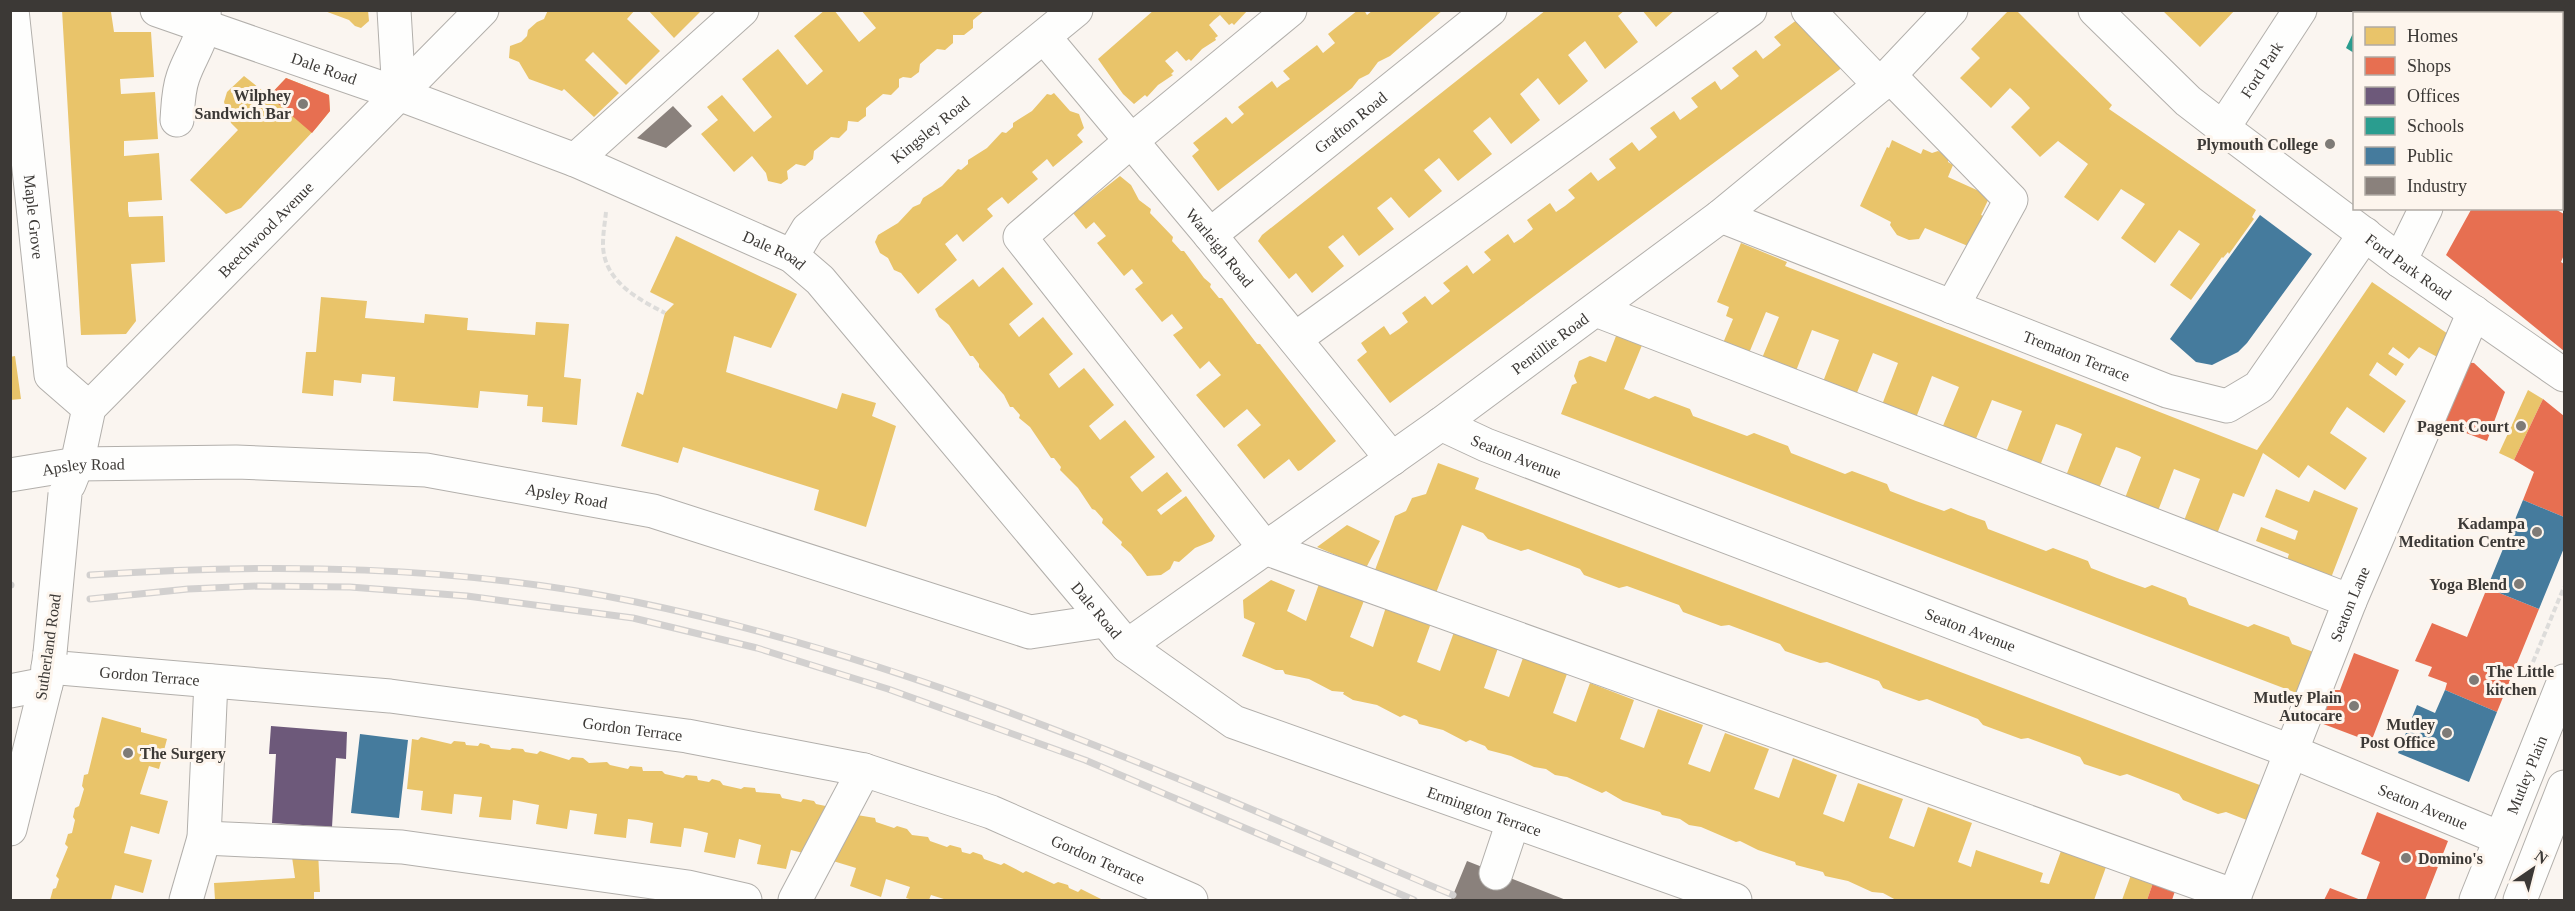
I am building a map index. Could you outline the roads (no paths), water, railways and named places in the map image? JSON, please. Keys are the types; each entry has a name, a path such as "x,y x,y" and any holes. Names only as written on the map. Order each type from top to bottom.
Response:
{"street":[{"name":"Maple Grove","path":"12,10 51,375 89,408"},
{"name":"Dale Road","path":"157,10 205,19 575,160 792,256 819,280 880,363 1127,646 1234,722"},
{"path":"394,10 399,94"},
{"name":"Beechwood Avenue","path":"89,408 482,10"},
{"path":"575,160 742,10"},
{"name":"Kingsley Road","path":"792,256 808,230 1045,38 1076,10"},
{"path":"1290,10 1131,141 1020,237 1265,548 2234,898"},
{"name":"Grafton Road","path":"1210,235 1490,10"},
{"path":"1295,339 1750,10"},
{"path":"1808,10 2011,200 1952,307"},
{"name":"Pentillie Road","path":"1127,646 1441,424 1721,216 1884,80 1950,10"},
{"name":"Ford Park Road","path":"2096,10 2188,101 2400,261 2565,375"},
{"name":"Ford Park","path":"2223,128 2300,10"},
{"path":"177,120 183,77 205,19"},
{"name":"Warleigh Road","path":"1045,38 1210,235 1392,459"},
{"path":"2400,261 2425,210"},
{"name":"Trematon Terrace","path":"1721,216 2167,391 2227,406 2259,387 2365,234"},
{"path":"1596,310 2350,601"},
{"name":"Seaton Lane","path":"2234,898 2350,601 2474,312"},
{"path":"77,464 89,408"},
{"name":"Seaton Avenue","path":"1441,424 1486,445 2290,751 2500,838"},
{"name":"Apsley Road","path":"10,475 77,464 236,462 426,470 653,511 1030,632 1104,621"},
{"name":"Sutherland Road","path":"10,829 48,668 65,494 77,464"},
{"name":"Gordon Terrace","path":"10,691 48,668 390,696 664,732 864,770 991,812 1191,900"},
{"path":"186,900 204,838 212,681"},
{"name":"Mutley Plain","path":"2476,900 2565,681"},
{"name":"Ermington Terrace","path":"1234,722 1735,900"},
{"path":"795,900 864,770"},
{"path":"2520,900 2557,827 2565,787"},
{"path":"1496,873 1514,822"},
{"path":"204,838 402,846 688,886 745,900"}],"railway":[{"path":"90,575 227,569 364,570 501,580 636,602 742,627 847,657 950,691 1152,768 1453,895"},
{"path":"90,599 188,589 257,586 350,587 467,596 633,618 757,648 888,689 1085,760 1414,900"}],"place":[{"name":"Wilphey Sandwich Bar","path":"303,104"},
{"name":"Plymouth College","path":"2330,144"},
{"name":"Pagent Court","path":"2521,426"},
{"name":"Kadampa Meditation Centre","path":"2537,532"},
{"name":"Yoga Blend","path":"2519,584"},
{"name":"The Little kitchen","path":"2474,680"},
{"name":"Mutley Plain Autocare","path":"2354,706"},
{"name":"Mutley Post Office","path":"2447,733"},
{"name":"The Surgery","path":"128,753"},
{"name":"Domino's","path":"2406,858"}]}
